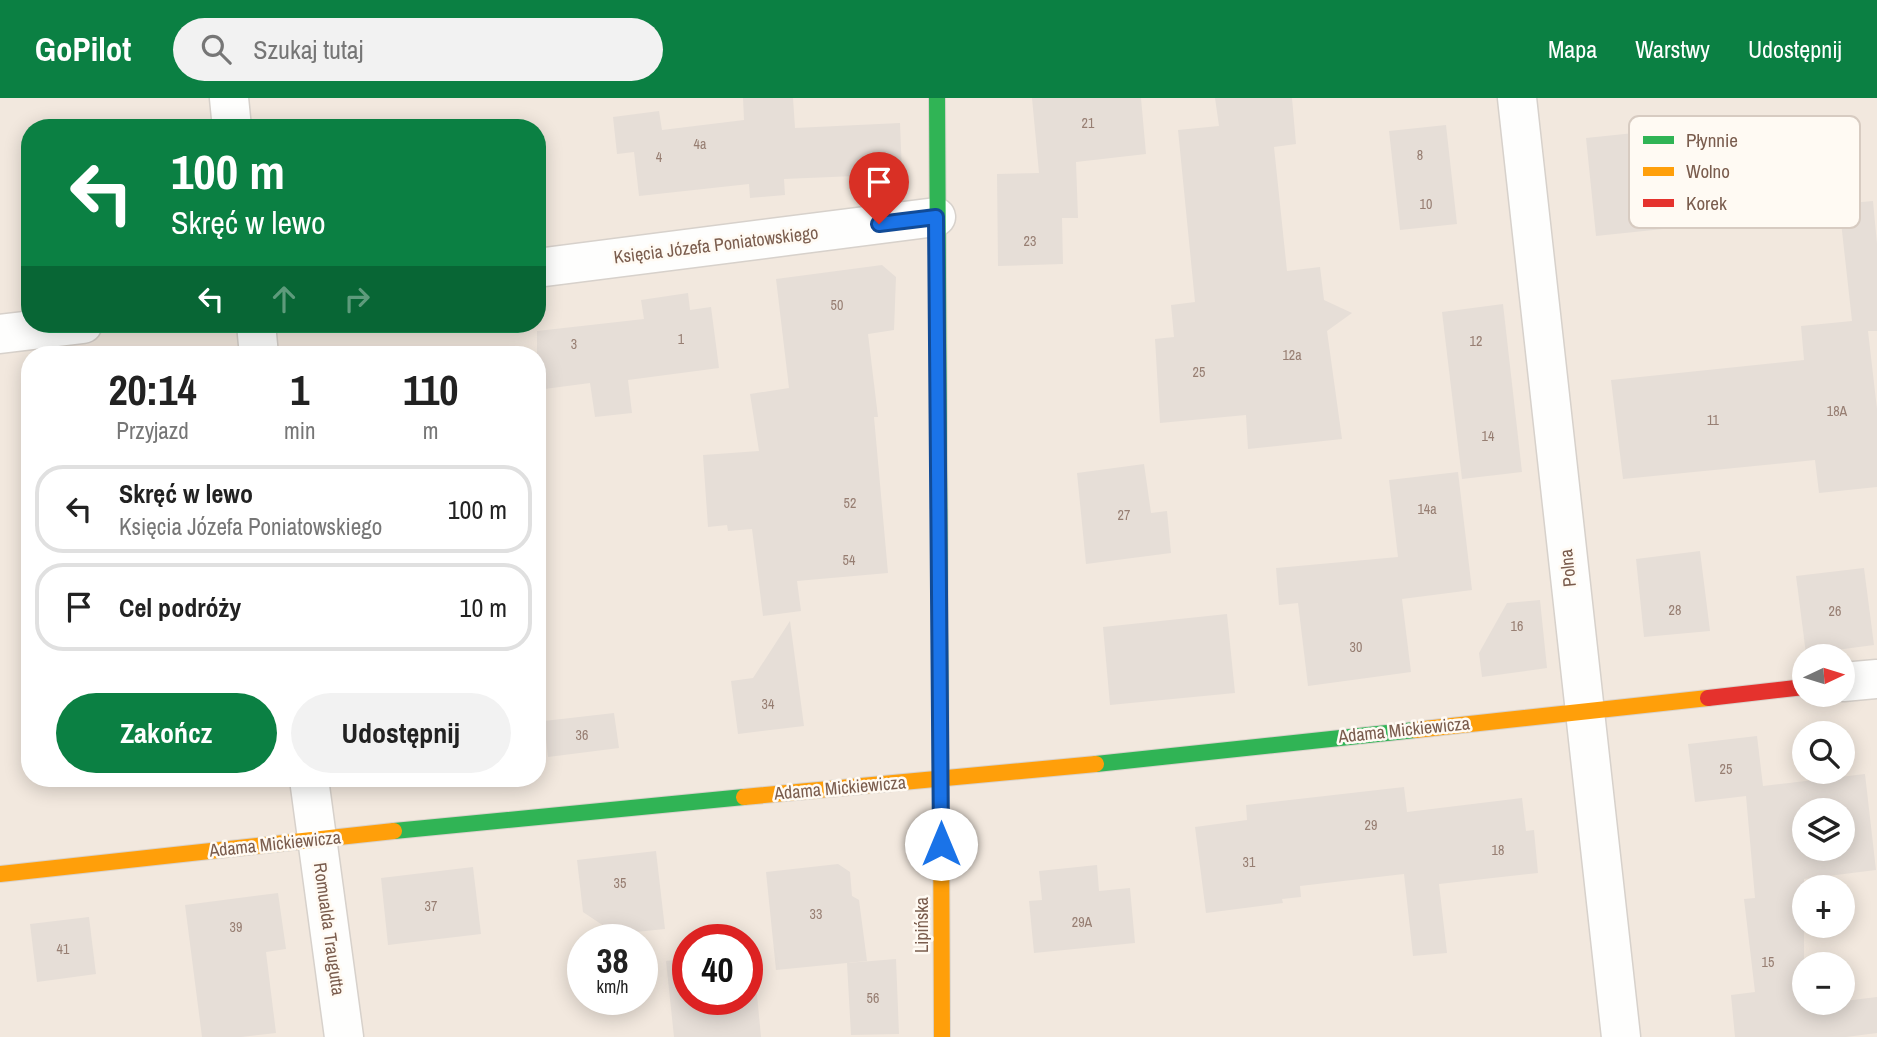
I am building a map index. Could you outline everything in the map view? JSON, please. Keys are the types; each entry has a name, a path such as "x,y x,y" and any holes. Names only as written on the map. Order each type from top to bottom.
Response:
{"street":[{"path":"229,98 231,119"},
{"name":"Lipińska","path":"937,98 942,1037"},
{"name":"Polna","path":"1517,98 1621,1037"},
{"name":"Księcia Józefa Poniatowskiego","path":"546,267 936,217"},
{"path":"0,334 21,331"},
{"path":"1855,681 1877,679"},
{"name":"Adama Mickiewicza","path":"0,874 316,839 1018,773 1792,688"},
{"name":"Romualda Traugutta","path":"310,787 344,1037"}],"shaded area":[{"path":"0,98 1877,98 1877,1037 0,1037"}],"building":[{"path":"743,98 793,98 795,128 900,123 902,174 784,179 785,195 750,198 749,184 639,196 634,152 617,154 613,117 659,111 662,130 744,120"},
{"path":"1032,98 1141,98 1146,154 1076,162 1078,218 1062,218 1063,264 998,266 997,174 1039,173"},
{"path":"1215,98 1292,98 1296,144 1274,147 1287,271 1320,267 1324,300 1352,313 1327,331 1342,439 1248,449 1246,415 1160,423 1155,339 1174,337 1171,305 1195,302 1178,130 1219,126"},
{"path":"1446,125 1457,224 1400,230 1389,131"},
{"path":"1629,134 1629,228 1673,228 1596,236 1586,138"},
{"path":"1873,201 1877,244 1877,331 1868,331 1877,409 1877,487 1819,493 1815,460 1623,479 1611,380 1804,360 1801,326 1852,321 1842,228 1860,228 1860,202"},
{"path":"882,265 896,277 894,330 868,334 878,417 874,417 888,573 797,581 801,611 763,616 752,529 728,531 727,525 708,527 703,455 759,451 750,394 789,388 776,279"},
{"path":"688,293 690,310 711,307 719,368 628,380 632,413 595,417 590,383 546,389 546,346 537,346 537,333 644,319 641,300"},
{"path":"1503,304 1522,472 1462,479 1442,312"},
{"path":"1144,464 1151,513 1167,511 1171,553 1086,564 1077,473"},
{"path":"1458,472 1472,590 1402,599 1411,672 1308,686 1298,603 1279,605 1276,568 1398,557 1389,480"},
{"path":"1700,551 1710,631 1644,637 1636,559"},
{"path":"1864,568 1874,645 1855,648 1855,644 1805,644 1796,576"},
{"path":"1540,600 1547,668 1482,677 1479,653 1507,603"},
{"path":"1227,614 1235,693 1110,705 1103,627"},
{"path":"790,621 804,726 738,734 731,681 753,678"},
{"path":"614,713 619,748 548,757 546,721"},
{"path":"1757,736 1763,786 1792,783 1855,784 1855,775 1865,774 1876,870 1836,875 1792,875 1792,938 1804,938 1804,952 1792,952 1792,1015 1855,1015 1855,1000 1877,997 1877,1033 1846,1037 1735,1037 1731,995 1755,992 1744,899 1755,898 1746,796 1695,802 1688,744"},
{"path":"1404,787 1407,812 1522,798 1526,831 1534,830 1538,873 1439,884 1447,953 1413,956 1404,874 1300,886 1301,897 1282,899 1283,903 1206,913 1195,827 1247,820 1246,805"},
{"path":"656,851 665,929 658,930 658,924 601,924 583,912 577,860"},
{"path":"838,864 850,872 852,896 859,900 867,961 776,970 766,872"},
{"path":"1097,865 1099,891 1130,888 1135,943 1034,953 1029,901 1042,900 1039,871"},
{"path":"473,867 481,934 388,945 381,878"},
{"path":"278,893 286,949 266,952 276,1033 241,1037 202,1037 185,905"},
{"path":"89,917 96,974 37,982 30,924"},
{"path":"896,959 899,1034 851,1035 847,963"},
{"path":"672,960 672,1015 759,1015 761,1037 674,1037 666,961"}],"traffic: fast":[{"path":"937,98 941,807"},
{"path":"1096,764 1415,730"},
{"path":"394,831 744,797"}],"traffic: slow":[{"path":"1415,730 1708,698"},
{"path":"744,797 1096,764"},
{"path":"941,807 942,1037"},
{"path":"0,874 394,831"}],"traffic: jam":[{"path":"1708,698 1792,688"}],"route":[{"path":"879,224 936,217 941,844"}]}
